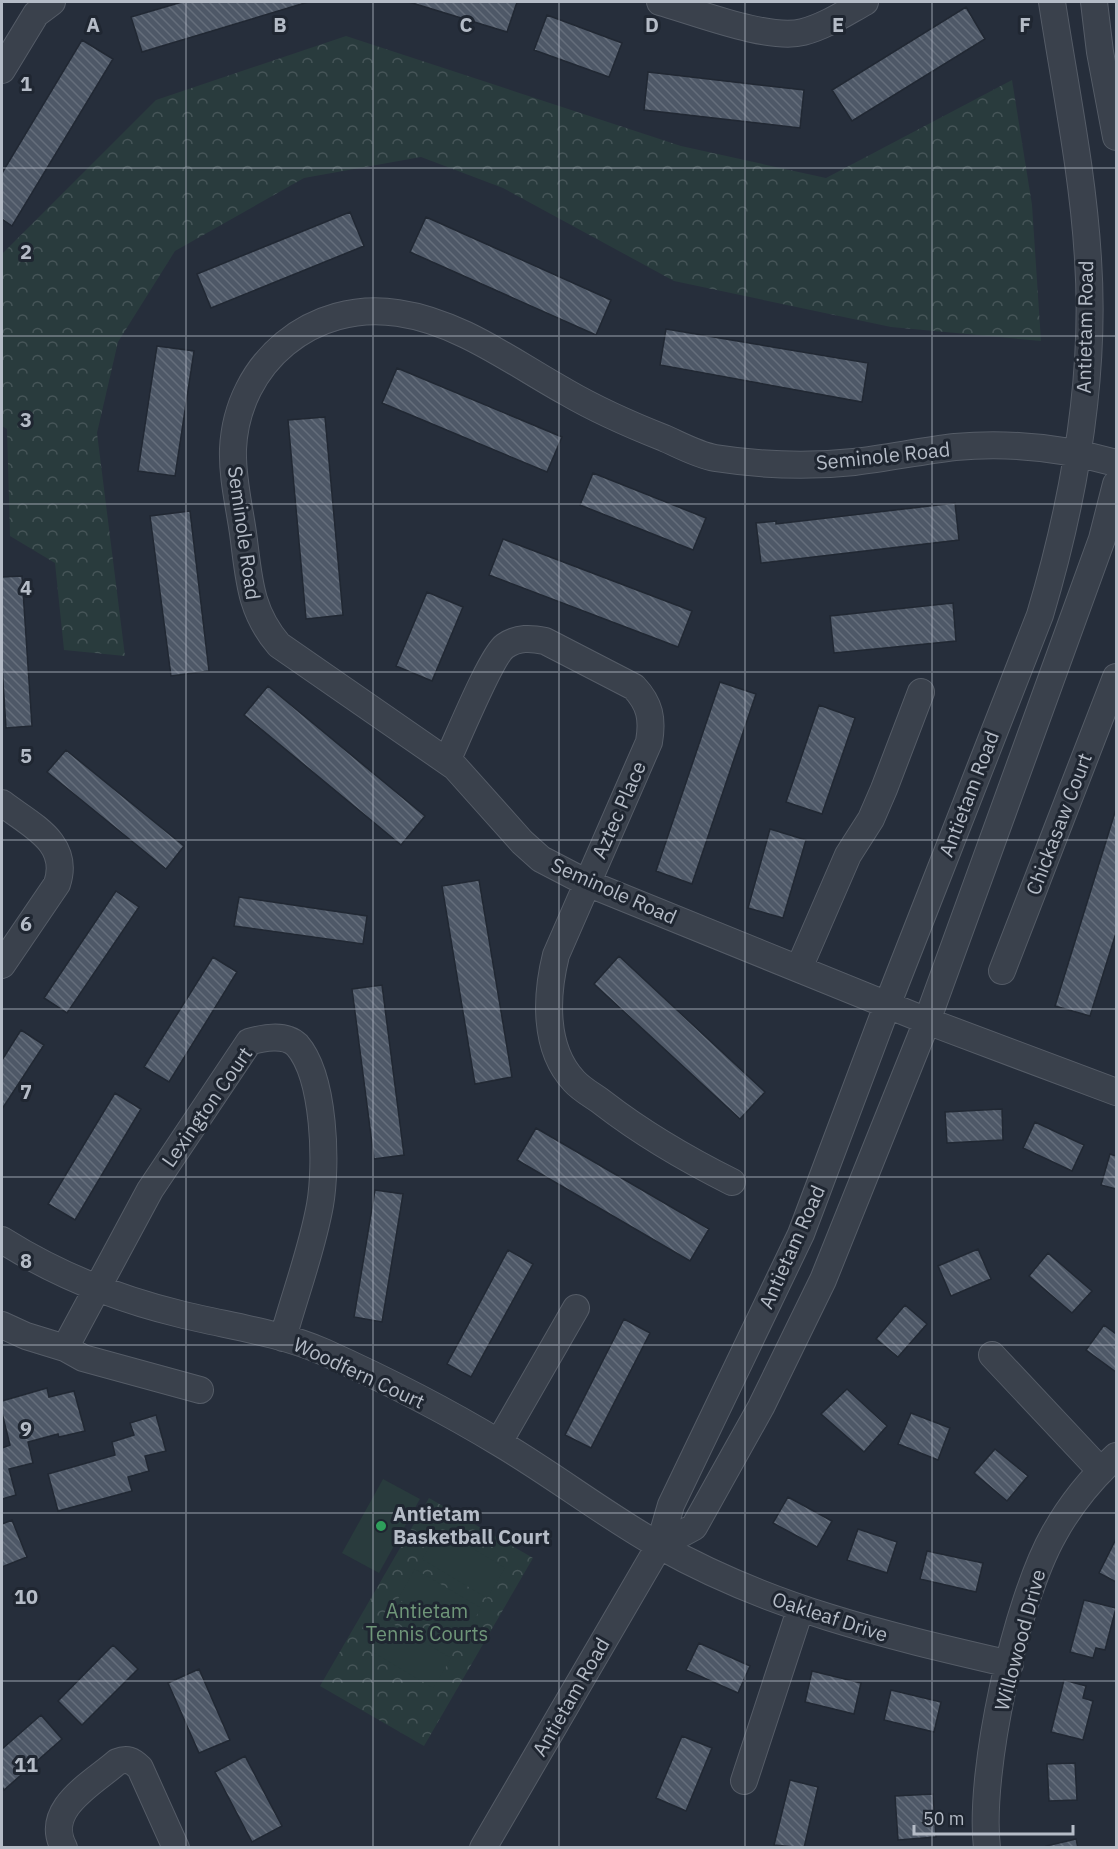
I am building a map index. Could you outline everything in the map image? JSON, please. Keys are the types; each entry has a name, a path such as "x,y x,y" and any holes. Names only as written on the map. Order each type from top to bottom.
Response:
{"street":[{"path":"2,70 36,14 50,2"},
{"path":"660,2 777,34 801,32 824,25 866,2"},
{"name":"Antietam Road","path":"483,1848 659,1546 671,1505 801,1234 888,1003 1040,615 1057,558 1077,452 1085,396 1089,328 1088,261 1082,194 1052,2"},
{"path":"1094,2 1100,52 1116,137"},
{"name":"Seminole Road","path":"1116,463 1077,452 1005,446 956,447 852,462 808,464 711,457 639,428 569,394 459,330 428,319 395,312 362,311 337,314 312,325 289,340 268,361 246,394 237,420 233,468 255,609 265,628 279,645 447,761 535,853 559,871 888,1003 927,1021 1116,1092"},
{"name":"Antietam Road","path":"659,1546 694,1527 761,1407 823,1280 927,1021 1102,539 1116,484"},
{"name":"Aztec Place","path":"447,761 498,654 518,639 531,638 545,641 634,687 650,709 652,724 649,742 556,955 550,980 548,1007 552,1033 561,1058 574,1081 655,1140 732,1182"},
{"name":"Chickasaw Court","path":"1002,971 1116,677"},
{"path":"799,968 848,855 880,799 921,692"},
{"path":"2,803 53,843 60,855 61,871 57,884 2,965"},
{"name":"Lexington Court","path":"65,1348 150,1190 249,1042 264,1038 280,1038 296,1044 312,1075 321,1126 320,1205 283,1338"},
{"name":"Woodfern Court","path":"2,1240 51,1267 98,1288 179,1314 283,1338 321,1351 367,1372 499,1442 659,1546"},
{"path":"499,1442 576,1308"},
{"path":"2,1325 26,1336 65,1348 83,1358 201,1390"},
{"path":"992,1355 1109,1463"},
{"name":"Willowood Drive","path":"987,1848 986,1795 993,1743 1010,1664 1041,1561 1054,1534 1074,1502 1109,1463"},
{"name":"Oakleaf Drive","path":"659,1546 736,1584 800,1610 870,1632 1010,1664"},
{"path":"744,1781 800,1610"},
{"path":"64,1848 57,1827 60,1813 117,1762 125,1759 134,1761 140,1767 176,1848"}],"green space":[{"path":"346,36 681,146 826,178 1012,80 1032,205 1041,341 891,327 674,281 503,188 421,157 304,178 175,251 118,342 97,433 125,656 64,650 55,563 10,536 7,429 2,426 2,254 156,100"},
{"name":"Antietam Basketball Court","path":"383,1479 420,1499 379,1573 342,1553"},
{"name":"Antietam Tennis Courts","path":"429,1498 533,1558 424,1746 320,1686"},
{"path":"440,1529 505,1568 487,1598 422,1559"},
{"path":"415,1569 481,1608 463,1638 398,1599"},
{"path":"386,1620 451,1658 433,1688 368,1649"}],"building":[{"path":"182,2 308,2 142,52 131,17"},
{"path":"409,2 517,2 507,32"},
{"path":"966,7 985,39 852,121 832,90"},
{"path":"547,15 622,43 609,77 534,50"},
{"path":"82,40 113,59 12,226 2,219 2,173"},
{"path":"648,72 804,90 800,128 644,110"},
{"path":"350,212 364,246 211,308 197,274"},
{"path":"426,217 611,300 596,335 410,252"},
{"path":"666,329 868,363 862,402 660,365"},
{"path":"157,346 194,351 175,476 138,471"},
{"path":"397,368 562,437 547,472 382,403"},
{"path":"325,417 343,615 306,619 288,420"},
{"path":"593,473 706,518 693,550 580,505"},
{"path":"955,503 959,540 761,563 756,523 776,521 776,524"},
{"path":"190,511 209,671 171,676 150,516"},
{"path":"503,539 692,611 678,647 489,575"},
{"path":"22,576 32,726 6,728 2,666 2,577"},
{"path":"427,592 463,607 432,681 396,666"},
{"path":"953,603 956,641 834,653 830,616"},
{"path":"720,682 756,694 692,884 656,871"},
{"path":"268,686 425,816 401,845 244,715"},
{"path":"819,705 855,718 822,814 786,802"},
{"path":"66,750 184,846 166,869 47,772"},
{"path":"1116,809 1116,933 1090,1016 1055,1006"},
{"path":"770,829 806,840 783,918 748,908"},
{"path":"479,880 512,1077 475,1084 442,886"},
{"path":"116,891 139,907 67,1013 44,998"},
{"path":"239,897 367,916 363,944 234,926"},
{"path":"619,956 765,1092 740,1119 594,984"},
{"path":"213,957 237,972 169,1082 144,1067"},
{"path":"382,985 404,1155 374,1159 352,989"},
{"path":"21,1030 44,1045 2,1109 2,1060"},
{"path":"115,1093 141,1109 75,1220 48,1204"},
{"path":"1002,1109 1003,1140 947,1143 945,1112"},
{"path":"1035,1122 1084,1145 1072,1171 1023,1148"},
{"path":"536,1128 709,1229 690,1261 517,1160"},
{"path":"1110,1154 1116,1156 1116,1189 1101,1185"},
{"path":"375,1190 403,1194 382,1322 354,1317"},
{"path":"978,1249 991,1279 951,1296 938,1266"},
{"path":"508,1250 533,1264 471,1377 447,1364"},
{"path":"1048,1253 1092,1291 1072,1313 1029,1276"},
{"path":"905,1305 927,1324 898,1357 876,1339"},
{"path":"624,1319 650,1333 591,1448 565,1435"},
{"path":"1104,1325 1116,1334 1116,1372 1086,1350"},
{"path":"47,1388 49,1397 74,1391 85,1431 59,1437 58,1434 28,1442 33,1463 9,1469 16,1495 2,1499 2,1448 10,1445 2,1413 2,1401"},
{"path":"847,1389 887,1426 864,1452 821,1414"},
{"path":"911,1413 950,1428 938,1460 898,1444"},
{"path":"156,1415 166,1451 145,1456 149,1471 128,1477 132,1491 58,1511 48,1474 115,1455 112,1442 134,1435 130,1423"},
{"path":"995,1449 1028,1476 1007,1501 974,1473"},
{"path":"788,1497 832,1521 817,1547 773,1523"},
{"path":"12,1520 27,1557 2,1567 2,1524"},
{"path":"858,1529 897,1542 887,1573 847,1560"},
{"path":"1116,1539 1116,1582 1099,1573"},
{"path":"927,1551 983,1563 976,1592 920,1579"},
{"path":"1084,1600 1116,1608 1105,1650 1096,1648 1093,1658 1070,1652"},
{"path":"699,1643 750,1666 738,1693 686,1670"},
{"path":"113,1645 138,1669 82,1725 58,1701"},
{"path":"199,1669 230,1740 199,1753 168,1683"},
{"path":"812,1671 861,1683 854,1714 805,1702"},
{"path":"1064,1680 1086,1686 1083,1698 1093,1701 1083,1740 1051,1732"},
{"path":"891,1690 941,1702 934,1732 884,1720"},
{"path":"41,1715 62,1739 4,1790 2,1787 2,1749"},
{"path":"682,1736 712,1748 686,1811 656,1798"},
{"path":"245,1756 282,1826 252,1842 215,1772"},
{"path":"1075,1763 1077,1800 1049,1801 1047,1764"},
{"path":"790,1780 818,1787 804,1848 774,1845"},
{"path":"933,1794 936,1837 898,1840 895,1796"},
{"path":"1076,1839 1078,1848 1046,1848 1046,1846"}],"place":[{"name":"Antietam Basketball Court","path":"381,1526"}]}
